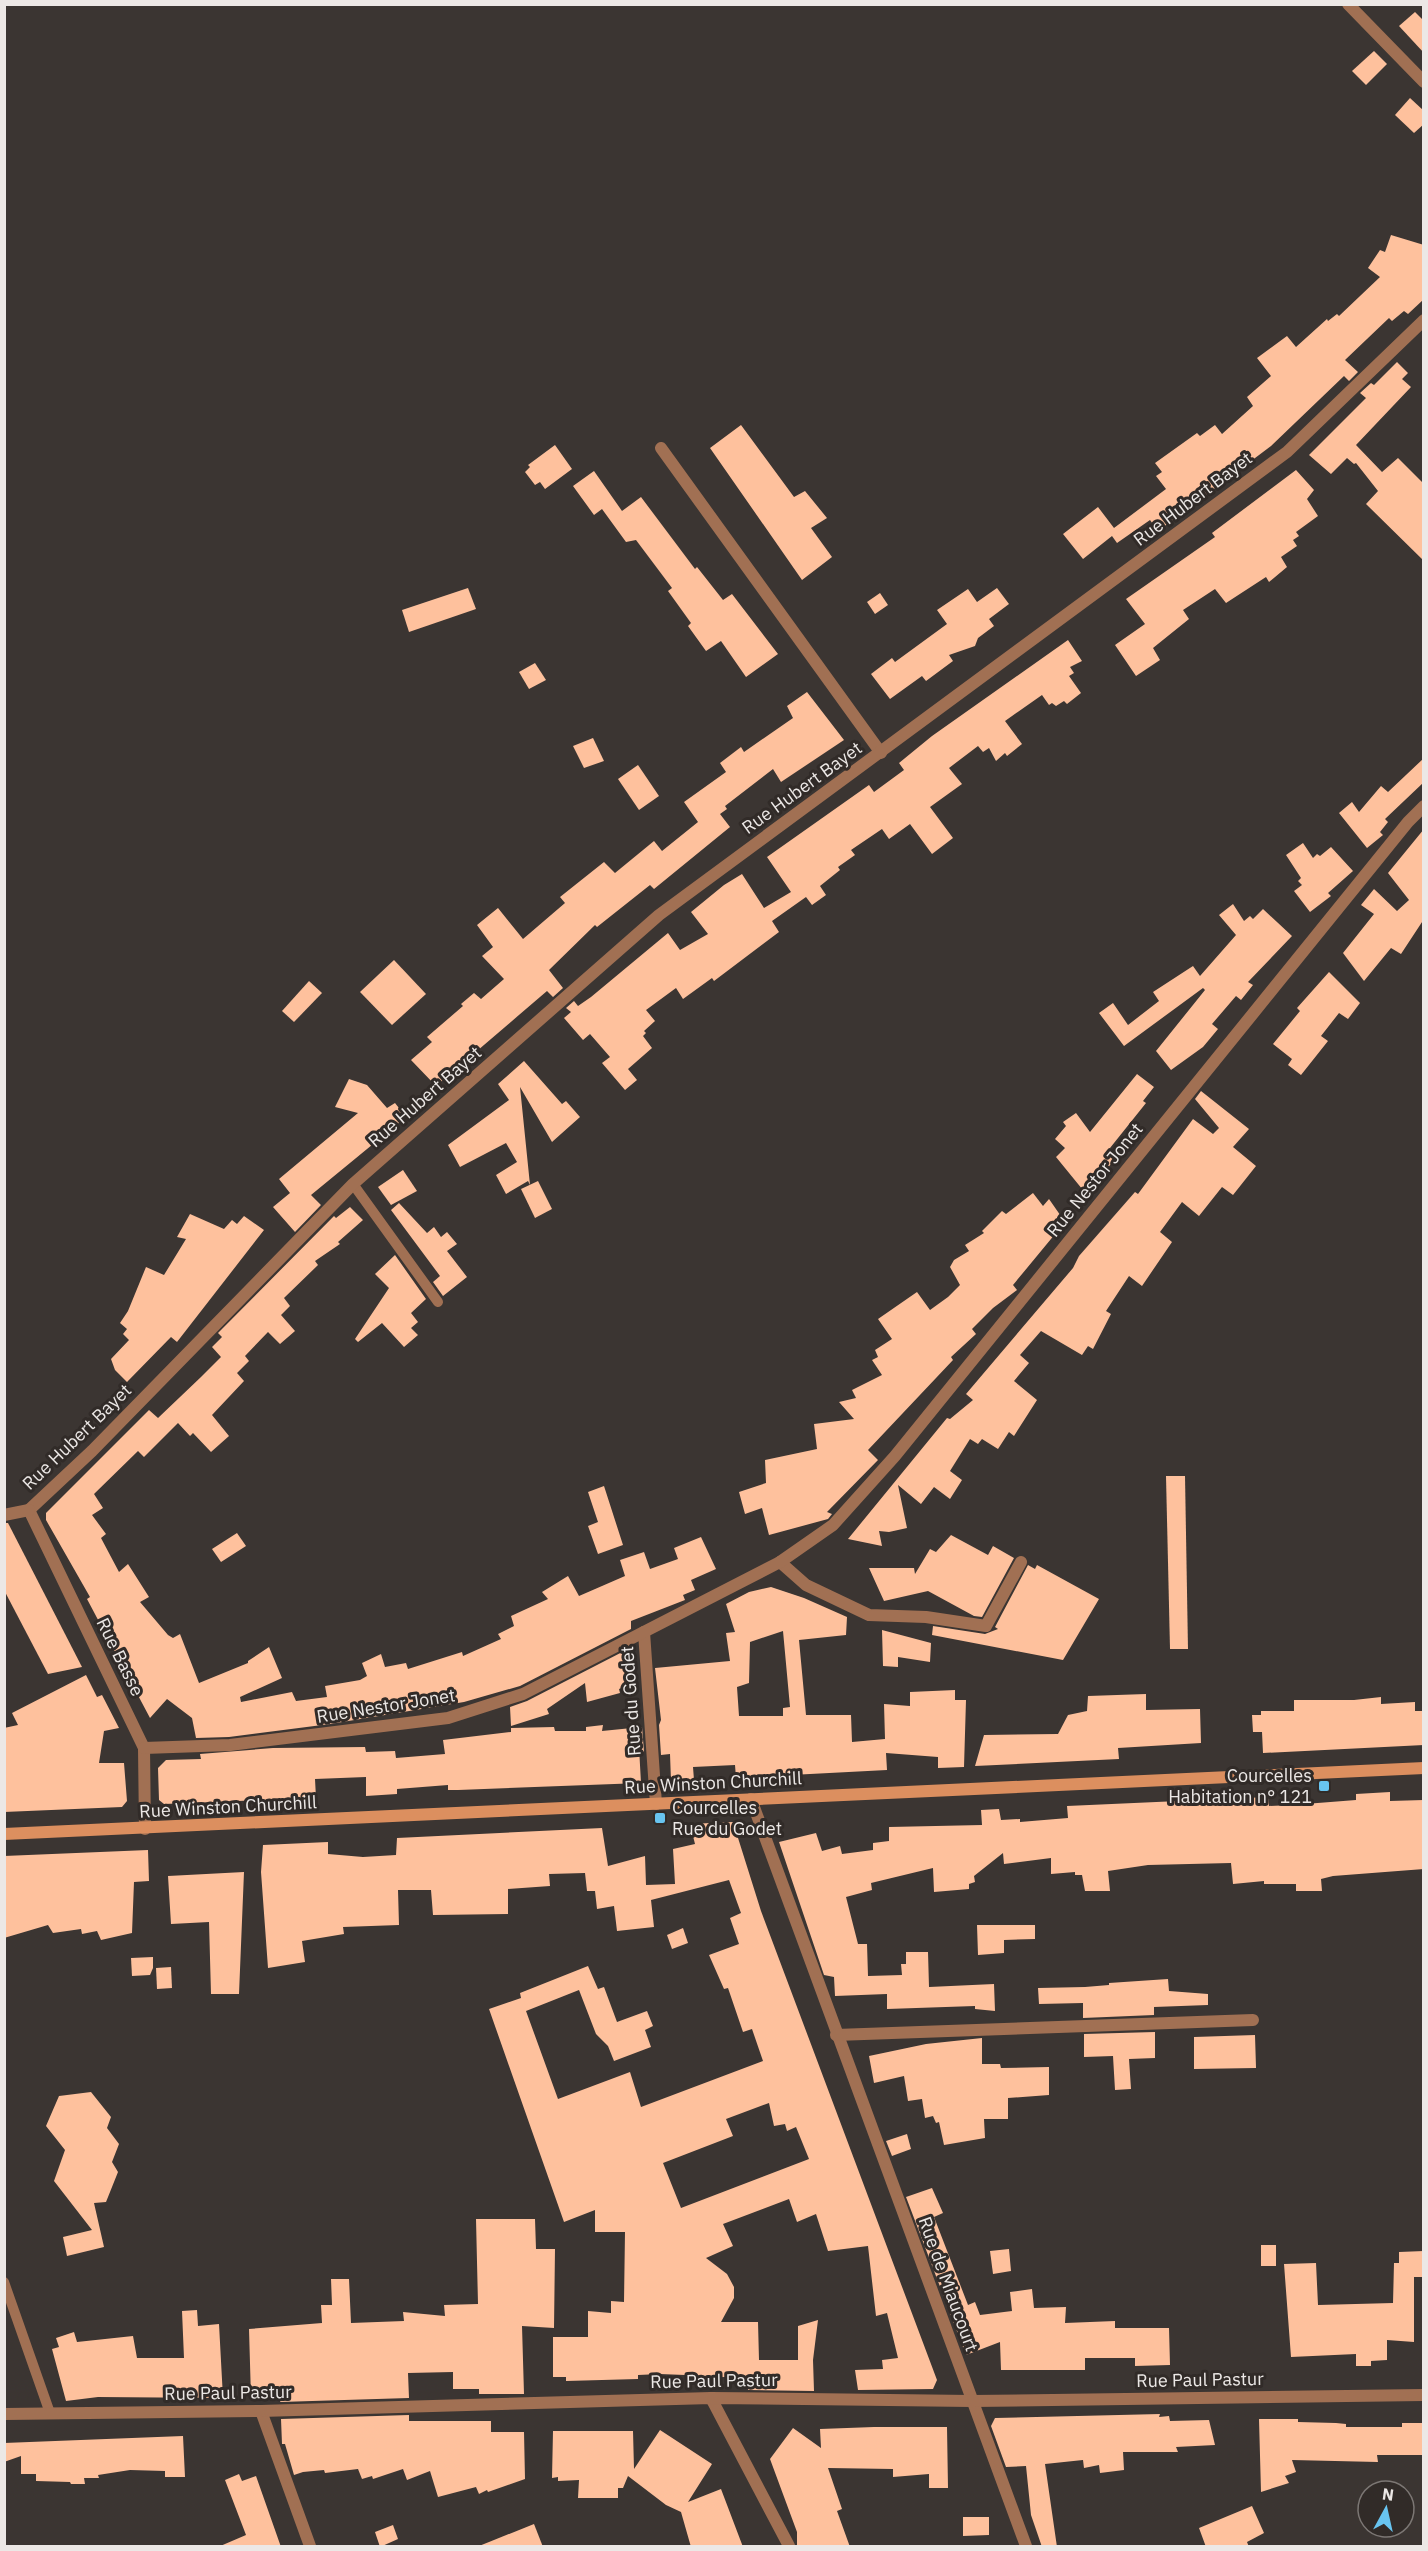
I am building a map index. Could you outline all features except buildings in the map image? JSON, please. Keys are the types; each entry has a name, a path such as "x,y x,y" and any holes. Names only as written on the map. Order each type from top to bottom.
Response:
{"main road":[{"name":"Rue Winston Churchill","path":"4,1834 1424,1768"}],"street":[{"path":"1348,4 1424,82"},
{"name":"Rue Hubert Bayet","path":"29,1510 100,1443 353,1184 659,915 1287,452 1424,320"},
{"name":"Rue Hubert Bayet","path":"661,448 881,753"},
{"name":"Rue Nestor Jonet","path":"144,1748 230,1745 448,1718 523,1694 780,1562 833,1525 895,1456 1408,822 1424,806"},
{"path":"4,1515 29,1510"},
{"name":"Rue Basse","path":"29,1510 144,1748 144,1829"},
{"path":"780,1562 806,1585 869,1615 926,1617 986,1626 1021,1562"},
{"name":"Rue du Godet","path":"644,1632 656,1804"},
{"name":"Rue de Miaucourt","path":"751,1799 1026,2547"},
{"path":"836,2035 1253,2019"},
{"name":"Rue Paul Pastur","path":"4,2414 261,2411 711,2398 972,2401 1424,2395"},
{"path":"711,2398 789,2547"},
{"path":"261,2411 310,2547"}],"lane":[{"path":"353,1184 438,1302"},
{"path":"4,2282 50,2413"}],"place":[{"name":"Courcelles Habitation n° 121","path":"1324,1786"},
{"name":"Courcelles Rue du Godet","path":"660,1818"}]}
